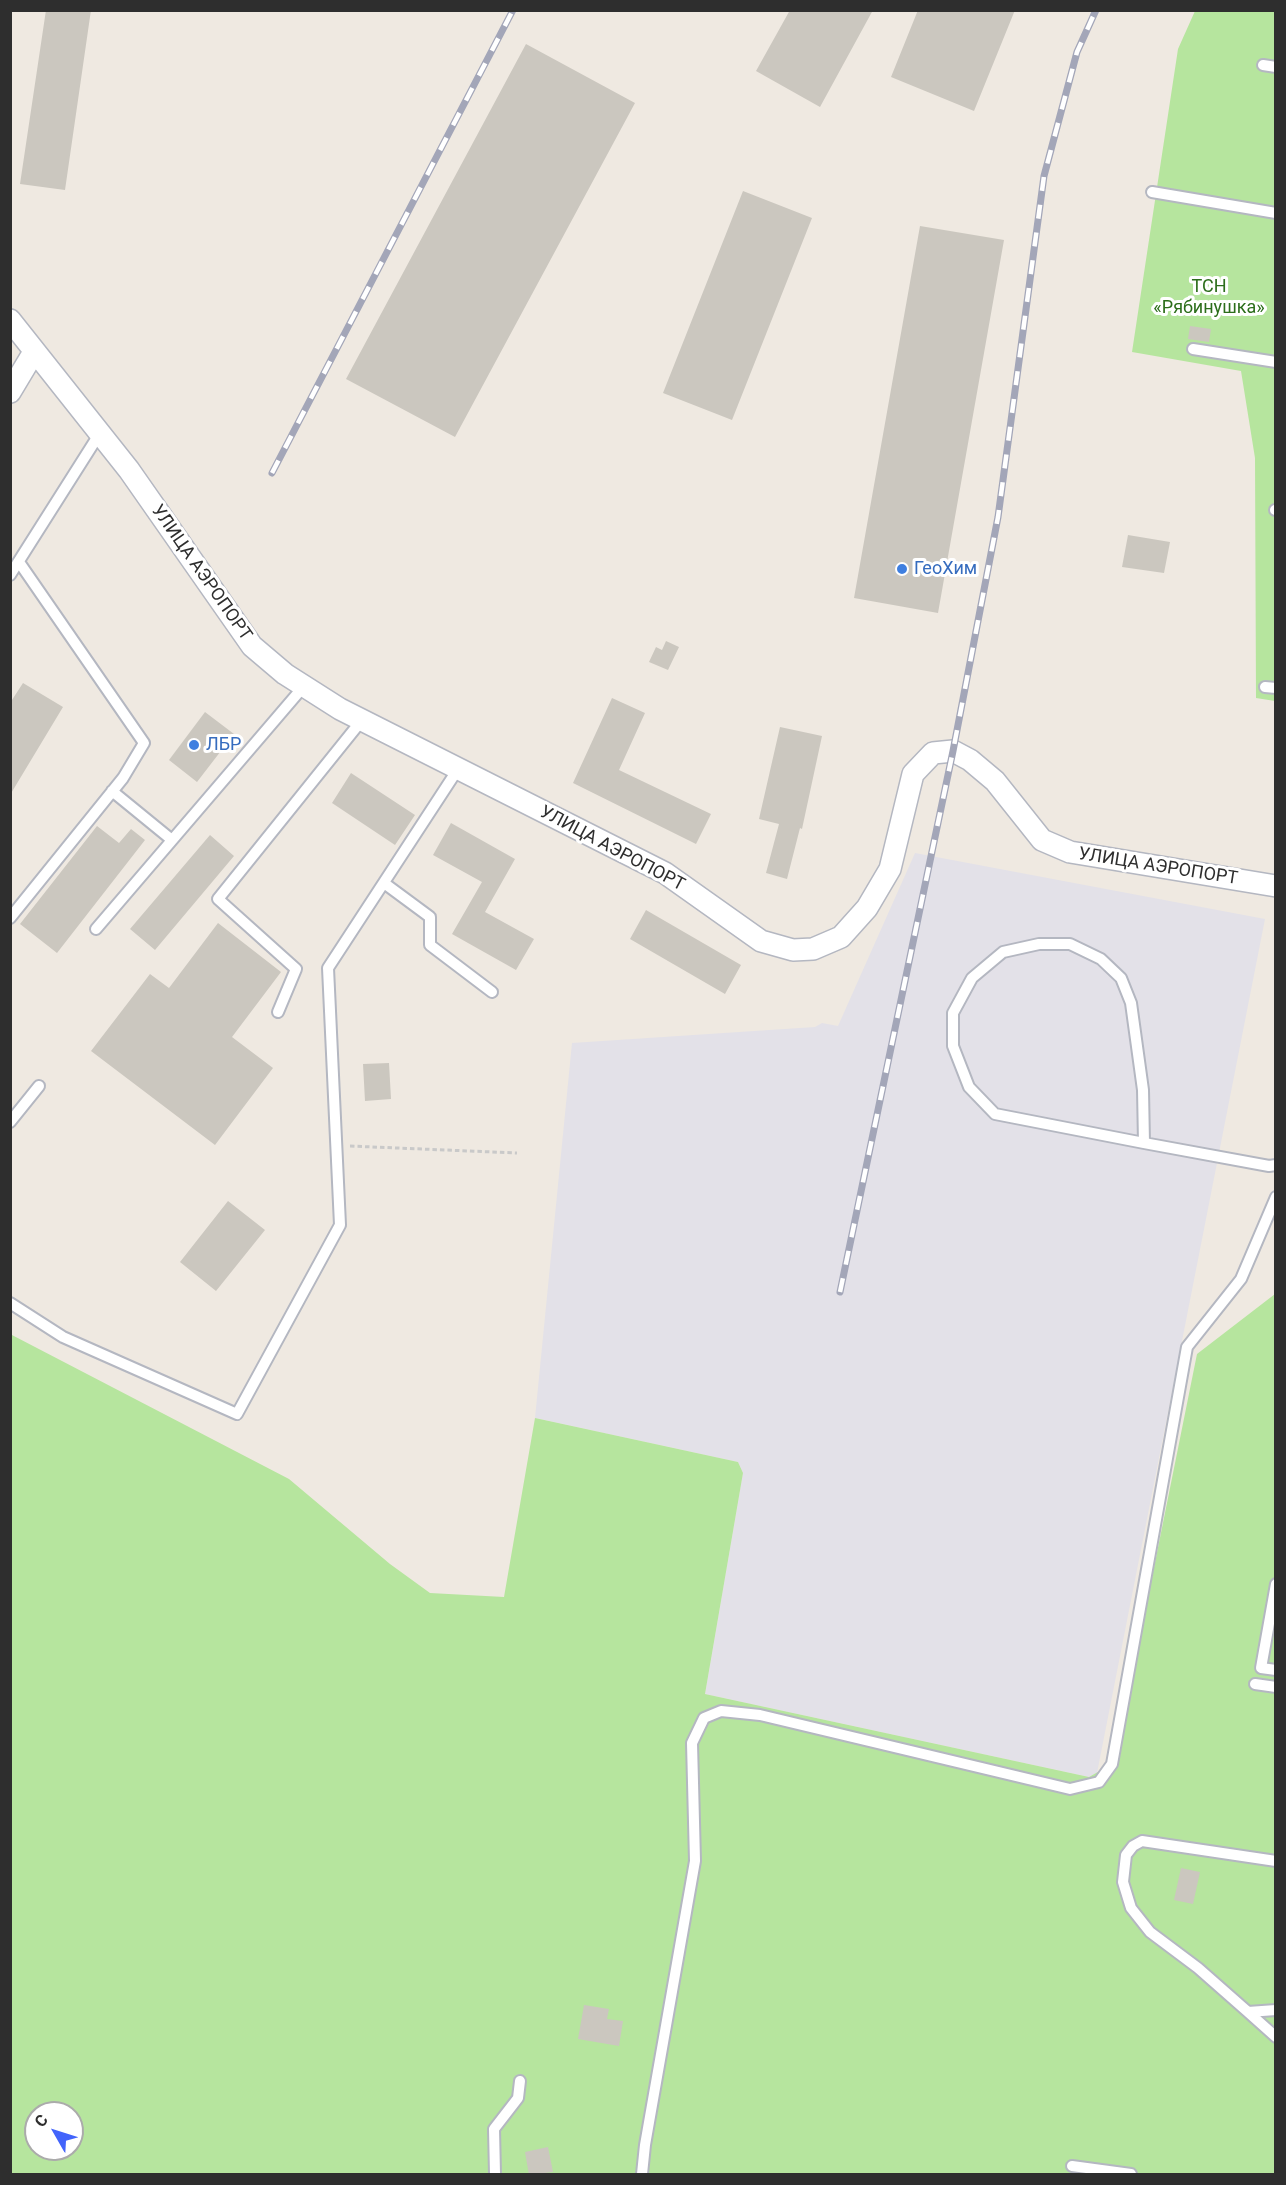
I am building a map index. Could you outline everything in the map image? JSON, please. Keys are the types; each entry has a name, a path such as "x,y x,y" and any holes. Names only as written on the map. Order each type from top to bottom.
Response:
{"street":[{"name":"УЛИЦА АЭРОПОРТ","path":"10,320 129,470 252,646 285,674 362,720 665,873 762,941 793,950 813,949 842,937 867,908 890,869 913,774 933,753 953,751 970,760 995,781 1042,840 1070,852 1275,886"},
{"path":"10,392 34,352"}],"lane":[{"path":"1263,65 1275,67"},
{"path":"1152,192 1275,213"},
{"path":"1193,349 1275,362"},
{"path":"10,575 100,433"},
{"path":"10,918 112,791 144,743 19,562"},
{"path":"96,929 304,686"},
{"path":"278,1012 296,969 218,899 362,720"},
{"path":"10,1303 63,1337 237,1414 340,1225 328,968 458,769"},
{"path":"112,791 172,840"},
{"path":"384,883 430,917 430,945 492,992"},
{"path":"1144,1143 1143,1090 1131,1003 1121,978 1101,959 1070,944 1039,944 1003,952 972,978 953,1013 953,1046 969,1087 995,1114 1144,1143 1269,1166 1275,1165"},
{"path":"10,1122 39,1086"},
{"path":"642,2175 645,2145 696,1861 692,1743 704,1718 721,1711 760,1715 1070,1789 1099,1782 1112,1764 1187,1347 1240,1279 1275,1197"},
{"path":"1275,1584 1261,1668 1275,1670"},
{"path":"1255,1684 1275,1687"},
{"path":"1275,1861 1142,1841 1133,1846 1126,1855 1123,1882 1131,1908 1150,1932 1198,1968 1275,2037"},
{"path":"1248,2012 1275,2010"},
{"path":"495,2175 494,2129 518,2098 520,2081"},
{"path":"1072,2166 1131,2175"}],"path":[{"path":"336,1145 517,1153"}],"shaded area":[{"path":"915,853 1265,919 1097,1773 1089,1777 705,1694 743,1473 738,1462 535,1418 572,1043 815,1027 822,1023 838,1026"}],"green space":[{"name":"ТСН «Рябинушка»","path":"1195,11 1275,11 1275,701 1256,698 1255,458 1241,371 1132,352 1178,49"},
{"path":"1275,1294 1275,2174 11,2174 10,1334 289,1479 390,1564 430,1593 504,1597 535,1418 738,1462 743,1473 705,1694 1089,1777 1112,1764 1114,1766 1197,1354"}],"building":[{"path":"46,10 91,10 65,190 20,184"},
{"path":"790,10 873,10 820,107 756,71"},
{"path":"918,10 1015,10 974,111 891,77"},
{"path":"526,44 635,103 455,437 346,379"},
{"path":"743,191 812,218 732,420 663,393"},
{"path":"920,226 1004,240 938,613 854,598"},
{"path":"1190,326 1211,329 1209,342 1188,339"},
{"path":"1128,535 1170,542 1164,573 1122,567"},
{"path":"666,641 679,647 668,670 649,662 656,647 662,650"},
{"path":"23,683 63,707 10,795 10,703"},
{"path":"612,698 645,713 619,770 711,814 696,844 573,783"},
{"path":"205,712 234,734 197,782 169,760"},
{"path":"780,727 822,736 802,829 800,828 787,879 766,873 779,824 759,819"},
{"path":"351,773 415,815 395,845 332,803"},
{"path":"451,823 515,859 485,912 534,939 516,970 452,934 482,882 433,855"},
{"path":"97,826 119,843 131,829 145,840 57,953 20,924"},
{"path":"210,835 234,856 155,950 130,929"},
{"path":"646,910 741,965 725,994 630,939"},
{"path":"218,923 281,972 232,1037 273,1068 215,1145 91,1051 150,974 169,988"},
{"path":"389,1063 391,1099 365,1101 363,1064"},
{"path":"228,1201 265,1230 216,1291 180,1262"},
{"path":"1181,1868 1200,1872 1193,1904 1174,1900"},
{"path":"584,2005 609,2009 607,2019 623,2021 619,2046 578,2039"},
{"path":"548,2147 553,2172 529,2175 525,2152"}],"railway":[{"path":"272,473 513,10"},
{"path":"840,1292 953,751 998,517 1044,176 1077,52 1096,10"}],"place":[{"name":"ГеоХим","path":"902,569"},
{"name":"ЛБР","path":"194,745"}]}
